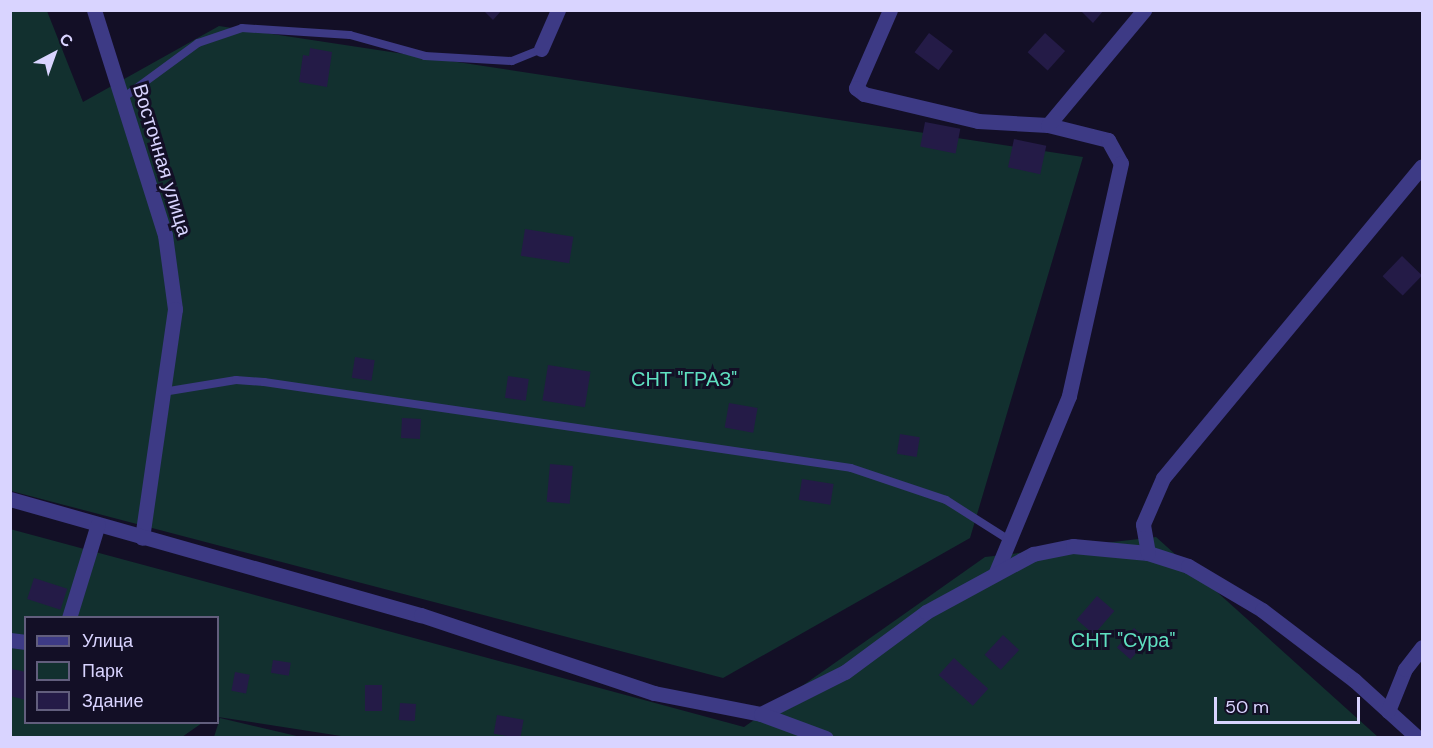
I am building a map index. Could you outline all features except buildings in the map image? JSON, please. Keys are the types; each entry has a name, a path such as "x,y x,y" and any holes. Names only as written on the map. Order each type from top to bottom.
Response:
{"street":[{"name":"Восточная улица","path":"94,10 165,235 176,309 142,538"},
{"path":"541,49 558,10"},
{"path":"890,10 856,88 864,94 978,121 1048,125 1108,140 1121,163 1069,396 996,572"},
{"path":"1048,125 1144,10"},
{"path":"1148,553 1143,524 1163,478 1422,166"},
{"path":"10,499 421,615 654,693 761,714 826,738"},
{"path":"70,616 98,524"},
{"path":"761,714 845,672 926,612 996,572 1033,554 1073,546 1148,553 1188,566 1262,610 1388,711 1418,738"},
{"path":"1388,711 1405,669 1422,647"}],"lane":[{"path":"123,98 198,43 242,28 350,35 425,56 512,61 541,49"},
{"path":"164,392 236,381 264,382 851,468 946,500 1009,540"}],"green space":[{"name":"СНТ \"ГРАЗ\"","path":"10,11 47,11 83,102 219,26 1083,157 970,538 723,678 11,491"},
{"name":"СНТ \"Сура\"","path":"10,529 744,727 985,557 1156,537 1378,737 322,737 341,736 219,717 219,616 24,616 24,724 201,724 182,737 11,737"},
{"path":"220,718 301,737 214,737"}]}
